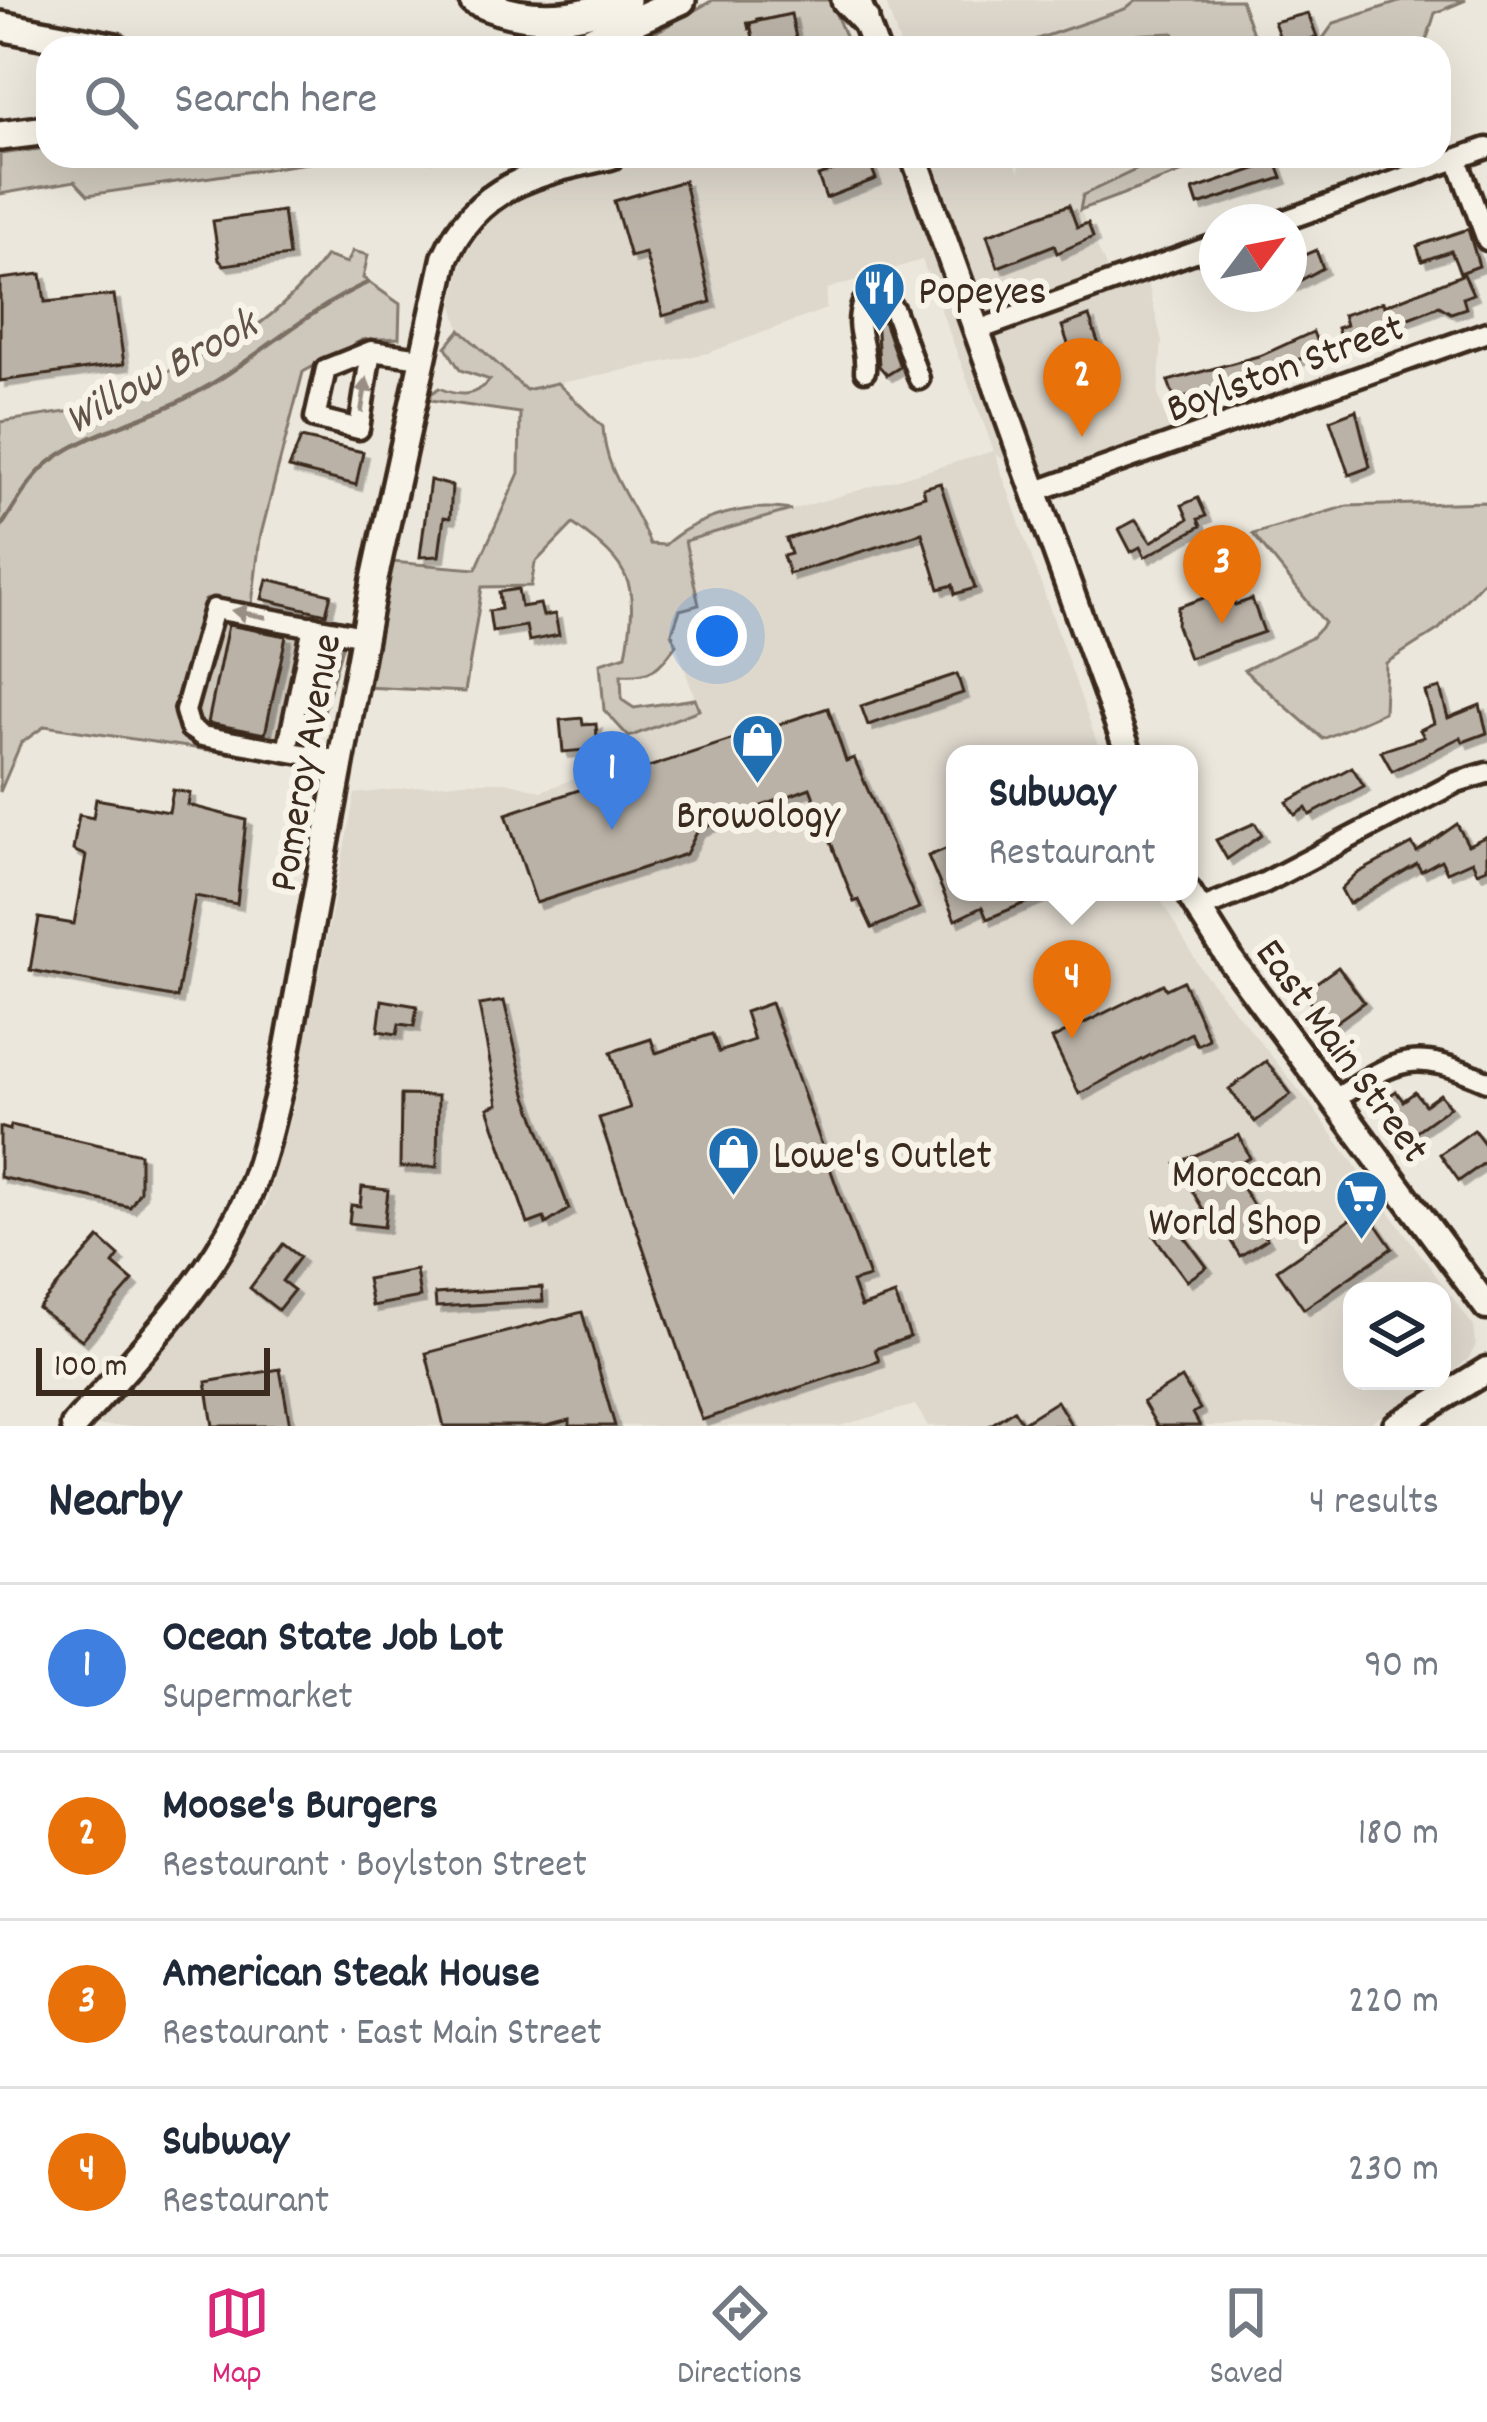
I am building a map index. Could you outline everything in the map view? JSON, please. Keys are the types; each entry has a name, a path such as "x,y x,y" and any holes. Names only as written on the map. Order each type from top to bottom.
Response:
{"highway":[{"path":"474,0 545,18 584,14 626,0"},
{"path":"601,36 681,0"},
{"path":"0,26 52,36"},
{"path":"0,136 36,132"}],"main road":[{"path":"856,6 870,36"},
{"name":"Pomeroy Avenue","path":"74,1426 194,1287 243,1208 282,1079 364,636 445,259 478,206 530,175 560,168"},
{"path":"918,168 1126,745"},
{"name":"East Main Street","path":"1193,901 1487,1307"},
{"path":"1396,1426 1487,1370"}],"street":[{"path":"1451,161 1487,148"},
{"path":"1457,159 1487,240"},
{"path":"1307,212 1432,168"},
{"path":"978,330 1199,250"},
{"path":"866,371 858,315 873,307 894,310 919,379"},
{"name":"Boylston Street","path":"1037,491 1487,332"},
{"path":"371,351 422,358"},
{"path":"341,761 202,736 185,721 185,711 214,609 364,636"},
{"path":"287,751 313,626"},
{"path":"1198,900 1264,884 1457,782 1487,773"},
{"path":"1334,1100 1377,1072 1412,1058 1452,1066 1487,1082"}],"path":[{"path":"750,36 747,21 762,18"}],"shaded area":[{"path":"713,0 830,0 845,36 795,36 790,14 750,23 753,36 649,36"},
{"path":"885,0 1136,0 1125,9 1046,36 897,36"},
{"path":"1136,0 1241,0 1254,36 1046,36 1125,9"},
{"path":"1405,0 1466,0 1435,13 1428,36 1325,36 1334,23"},
{"path":"36,150 36,168 273,168 88,195 75,181 0,194 0,154"},
{"path":"623,168 1017,168 1019,172 1020,168 1146,168 1080,210 1108,271 1142,259 1162,341 1158,394 1176,451 1070,488 1064,499 995,454 1098,745 946,745 946,901 1161,901 1201,969 1311,1105 1441,1282 1343,1282 1343,1390 1423,1390 1365,1426 928,1426 915,1405 839,1426 93,1426 220,1277 266,1204 292,1112 355,794 462,782 506,782 541,791 620,762 629,737 699,710 672,633 680,610 699,605 685,541 994,451 922,260 827,289 826,309 708,353 526,390 460,330 453,305 463,258 490,217 522,195"},
{"path":"1140,168 1194,168 1080,210 1083,195"},
{"path":"353,251 368,255 363,278 400,304 399,338 362,340 303,372 260,538 251,612 344,640 309,765 45,726 21,743 0,792 0,422 132,402 131,388 239,337 282,305 326,256 347,263"},
{"path":"460,330 526,390 557,383 603,427 614,473 650,544 665,545 692,526 724,514 758,508 791,510 685,541 699,605 680,610 672,633 676,645 659,666 640,675 621,675 622,700 634,708 695,699 699,710 629,737 604,710 600,663 626,655 630,593 619,565 573,524 535,563 531,586 482,587 465,692 365,687 392,562 476,569 519,473 520,413 424,399 439,388 473,392 490,380 460,370 446,347"},
{"path":"1487,502 1487,577 1439,629 1386,663 1384,712 1323,739 1244,670 1311,638 1325,623 1253,534 1347,506"},
{"path":"1451,1296 1474,1327 1476,1345 1468,1359 1451,1372"}],"building":[{"path":"1308,13 1317,36 1279,36 1274,22"},
{"path":"791,14 796,36 753,36 750,23"},
{"path":"840,168 872,168 876,179 826,198 818,176"},
{"path":"1258,168 1278,168 1282,178 1198,205 1193,190"},
{"path":"684,181 711,302 663,316 645,253 630,257 614,201"},
{"path":"1069,205 1077,227 1088,223 1093,237 1057,253 1054,245 998,267 987,235"},
{"path":"283,211 289,256 224,265 219,260 213,221"},
{"path":"1468,229 1479,266 1460,273 1451,251 1422,261 1417,246"},
{"path":"1316,250 1323,268 1307,277 1307,254"},
{"path":"41,274 45,302 114,295 124,364 0,381 0,279"},
{"path":"1464,274 1473,294 1463,298 1466,308 1451,313 1439,306 1396,323 1394,319 1359,331 1362,338 1343,345 1337,328 1346,325 1343,315 1383,302 1384,306"},
{"name":"Popeyes","path":"876,315 878,322 884,321 900,367 887,375 879,366"},
{"path":"1089,316 1099,345 1080,351 1077,344 1069,347 1062,326"},
{"path":"1313,332 1321,352 1175,400 1168,381 1262,355"},
{"path":"1356,410 1370,467 1349,475 1330,420"},
{"path":"301,438 363,452 356,485 289,468"},
{"path":"430,480 452,486 450,518 444,517 439,556 420,557"},
{"path":"940,483 975,588 955,594 953,585 939,589 922,533 789,574 783,556 791,554 786,539 925,496 923,488"},
{"path":"1198,498 1206,516 1198,519 1201,526 1145,557 1140,547 1131,552 1119,529 1136,520 1151,542 1188,519 1182,505"},
{"path":"267,579 331,594 326,614 262,599"},
{"path":"518,589 521,607 540,604 543,616 555,614 559,635 529,641 526,626 492,631 489,611 501,609 499,592"},
{"path":"1226,590 1235,605 1252,599 1264,632 1189,658 1177,626 1178,607"},
{"path":"228,625 286,636 265,734 208,723"},
{"path":"957,674 963,693 868,725 861,706"},
{"path":"1440,688 1448,718 1480,705 1487,733 1463,742 1461,737 1392,771 1381,751 1424,737 1420,730 1434,723 1425,692"},
{"path":"828,708 846,761 854,758 919,908 872,928 859,900 854,902 810,788 698,830 686,854 536,903 506,814"},
{"path":"582,718 583,725 596,724 598,749 563,752 560,720"},
{"path":"1352,767 1364,786 1310,815 1306,808 1295,815 1287,802"},
{"path":"173,790 190,793 188,805 246,820 237,904 195,896 177,998 30,970 39,918 74,924 86,856 73,850 79,815 93,818 96,799 169,812"},
{"path":"1255,823 1262,835 1227,859 1216,840"},
{"path":"1457,824 1468,845 1487,836 1487,868 1477,872 1472,861 1447,872 1441,860 1421,871 1417,864 1349,904 1341,889 1356,874 1412,844 1417,852"},
{"path":"946,849 946,899 928,856"},
{"path":"947,901 1030,901 987,919 982,907 955,920"},
{"path":"1338,967 1364,1002 1328,1028 1303,992"},
{"path":"1183,981 1209,1039 1197,1045 1191,1033 1079,1094 1052,1039 1163,984 1166,989"},
{"path":"382,1000 417,1006 414,1026 399,1024 397,1034 378,1031"},
{"path":"504,1001 526,1094 569,1209 546,1224 544,1218 528,1224 488,1108 498,1104 479,1005"},
{"name":"Lowe's Outlet","path":"771,1003 869,1277 852,1282 861,1307 895,1295 910,1337 875,1349 879,1361 702,1420 599,1118 630,1108 611,1052 651,1039 656,1053 712,1034 719,1052 754,1040 745,1012"},
{"path":"1266,1061 1291,1094 1255,1122 1229,1089"},
{"path":"1396,1091 1403,1101 1415,1092 1425,1105 1440,1094 1450,1107 1408,1137 1382,1101"},
{"path":"401,1095 438,1096 437,1167 400,1167"},
{"path":"11,1125 140,1154 140,1191 130,1207 0,1177 0,1127 10,1130"},
{"path":"1474,1130 1487,1147 1487,1161 1459,1181 1440,1154"},
{"path":"1239,1135 1250,1158 1230,1168 1266,1226 1260,1229 1267,1239 1240,1256 1219,1222 1213,1226 1176,1164"},
{"path":"362,1187 388,1190 384,1227 349,1223 351,1205 360,1206"},
{"path":"1365,1209 1392,1248 1304,1309 1277,1270"},
{"path":"1173,1221 1207,1267 1187,1281 1154,1236"},
{"path":"99,1238 119,1256 113,1264 133,1281 82,1340 38,1308"},
{"path":"283,1244 300,1257 282,1281 294,1290 278,1310 250,1288"},
{"path":"416,1270 420,1297 372,1306 367,1279"},
{"path":"542,1287 543,1301 436,1307 435,1294"},
{"path":"582,1312 615,1426 570,1426 570,1420 546,1426 444,1426 426,1353"},
{"path":"280,1369 290,1426 213,1426 206,1382"},
{"path":"1182,1378 1200,1409 1193,1413 1200,1426 1157,1426 1143,1402"},
{"path":"1057,1401 1072,1426 989,1426 1014,1410 1022,1423"}],"waterway":[{"name":"Willow Brook","path":"0,528 51,461 210,385 321,308 367,283"}],"place":[{"name":"Popeyes","path":"879,334"},
{"name":"Moose's Burgers","path":"1082,437"},
{"name":"American Steak House","path":"1222,624"},
{"name":"Browology","path":"758,786"},
{"name":"Ocean State Job Lot","path":"612,830"},
{"name":"Subway","path":"1072,1039"},
{"name":"Lowe's Outlet","path":"734,1198"},
{"name":"Moroccan World Shop","path":"1361,1241"}]}
